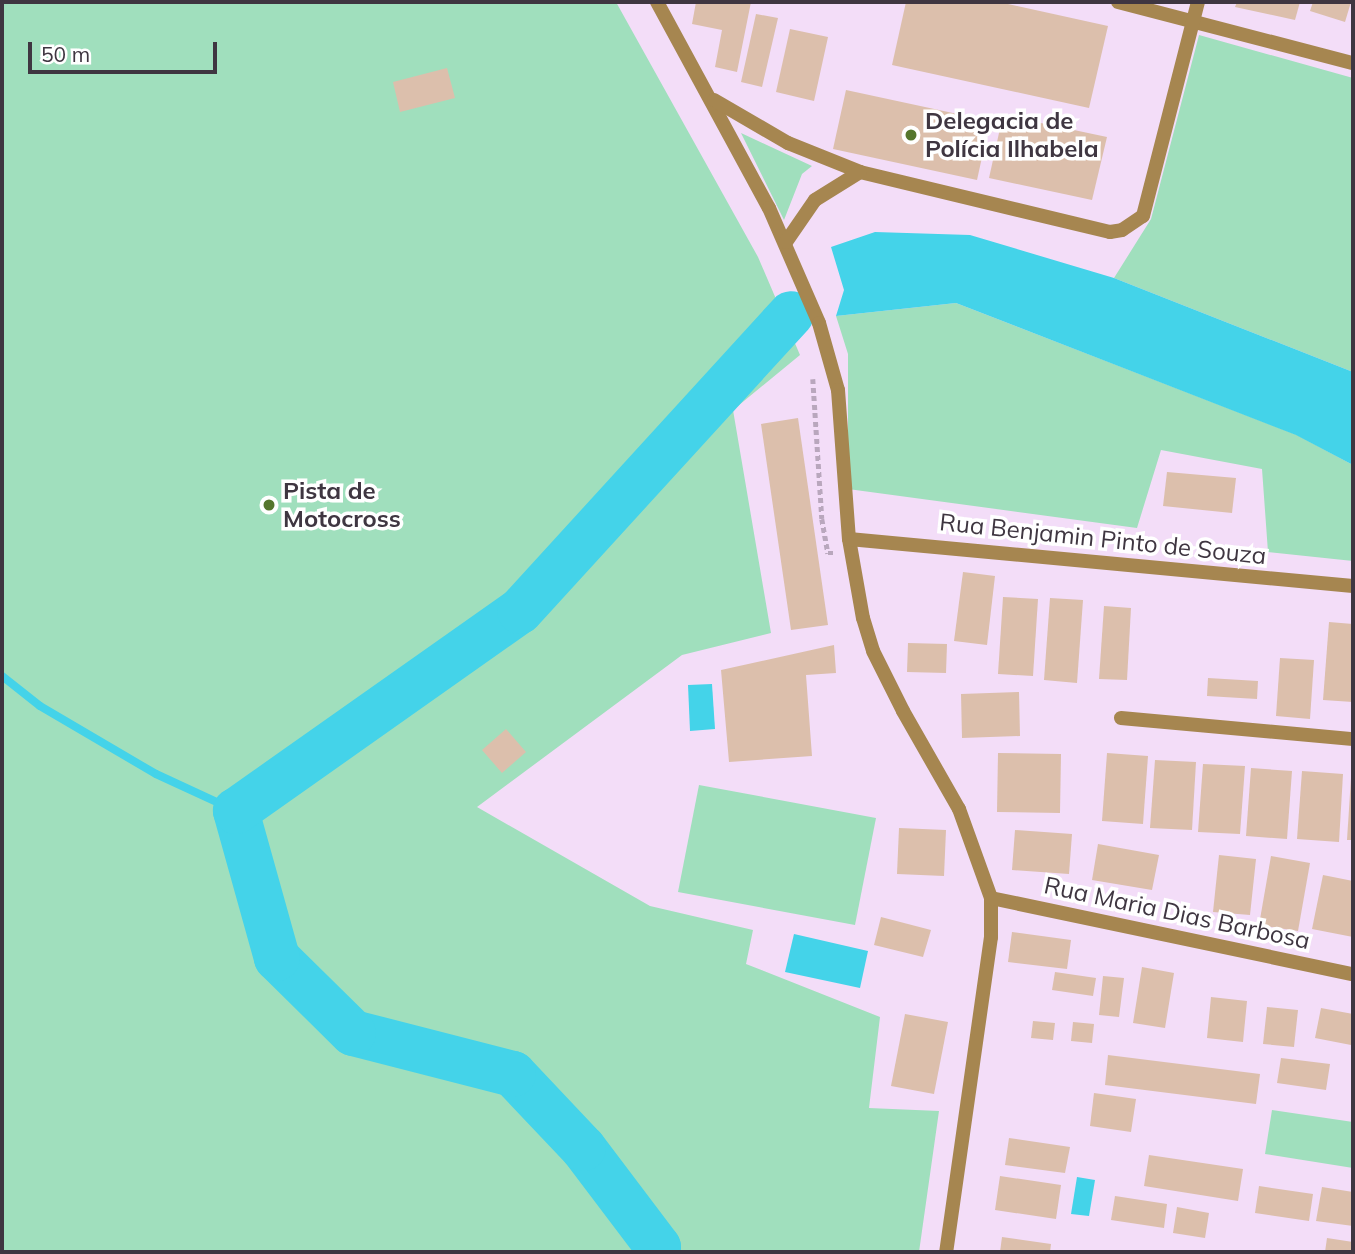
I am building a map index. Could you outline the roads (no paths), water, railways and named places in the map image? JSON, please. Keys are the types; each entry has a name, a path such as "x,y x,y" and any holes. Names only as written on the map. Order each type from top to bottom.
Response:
{"street":[{"path":"657,2 712,99 786,242 834,368 850,546 873,651 959,809 991,898 991,937 946,1252"},
{"path":"1118,2 1353,63"},
{"path":"712,99 788,143 860,172 1110,232 1122,230 1143,216 1198,2"},
{"path":"786,242 815,200 860,172"},
{"name":"Rua Benjamin Pinto de Souza","path":"850,546 1353,586"},
{"path":"1121,718 1353,739"},
{"name":"Rua Maria Dias Barbosa","path":"991,898 1353,974"}],"water":[{"path":"875,232 970,235 1114,278 1353,372 1353,465 1296,435 956,303 836,316 844,290 831,247"},
{"path":"712,684 715,729 690,731 688,685"},
{"path":"794,934 868,951 860,988 785,972"},
{"path":"1077,1177 1095,1180 1089,1216 1071,1214"}],"waterway":[{"path":"657,1252 658,1247 583,1148 513,1074 353,1033 277,958 236,811 520,611 791,314"},
{"path":"2,676 40,706 156,774 236,811"}],"place":[{"name":"Delegacia de Polícia Ilhabela","path":"911,135"},
{"name":"Pista de Motocross","path":"269,505"}]}
